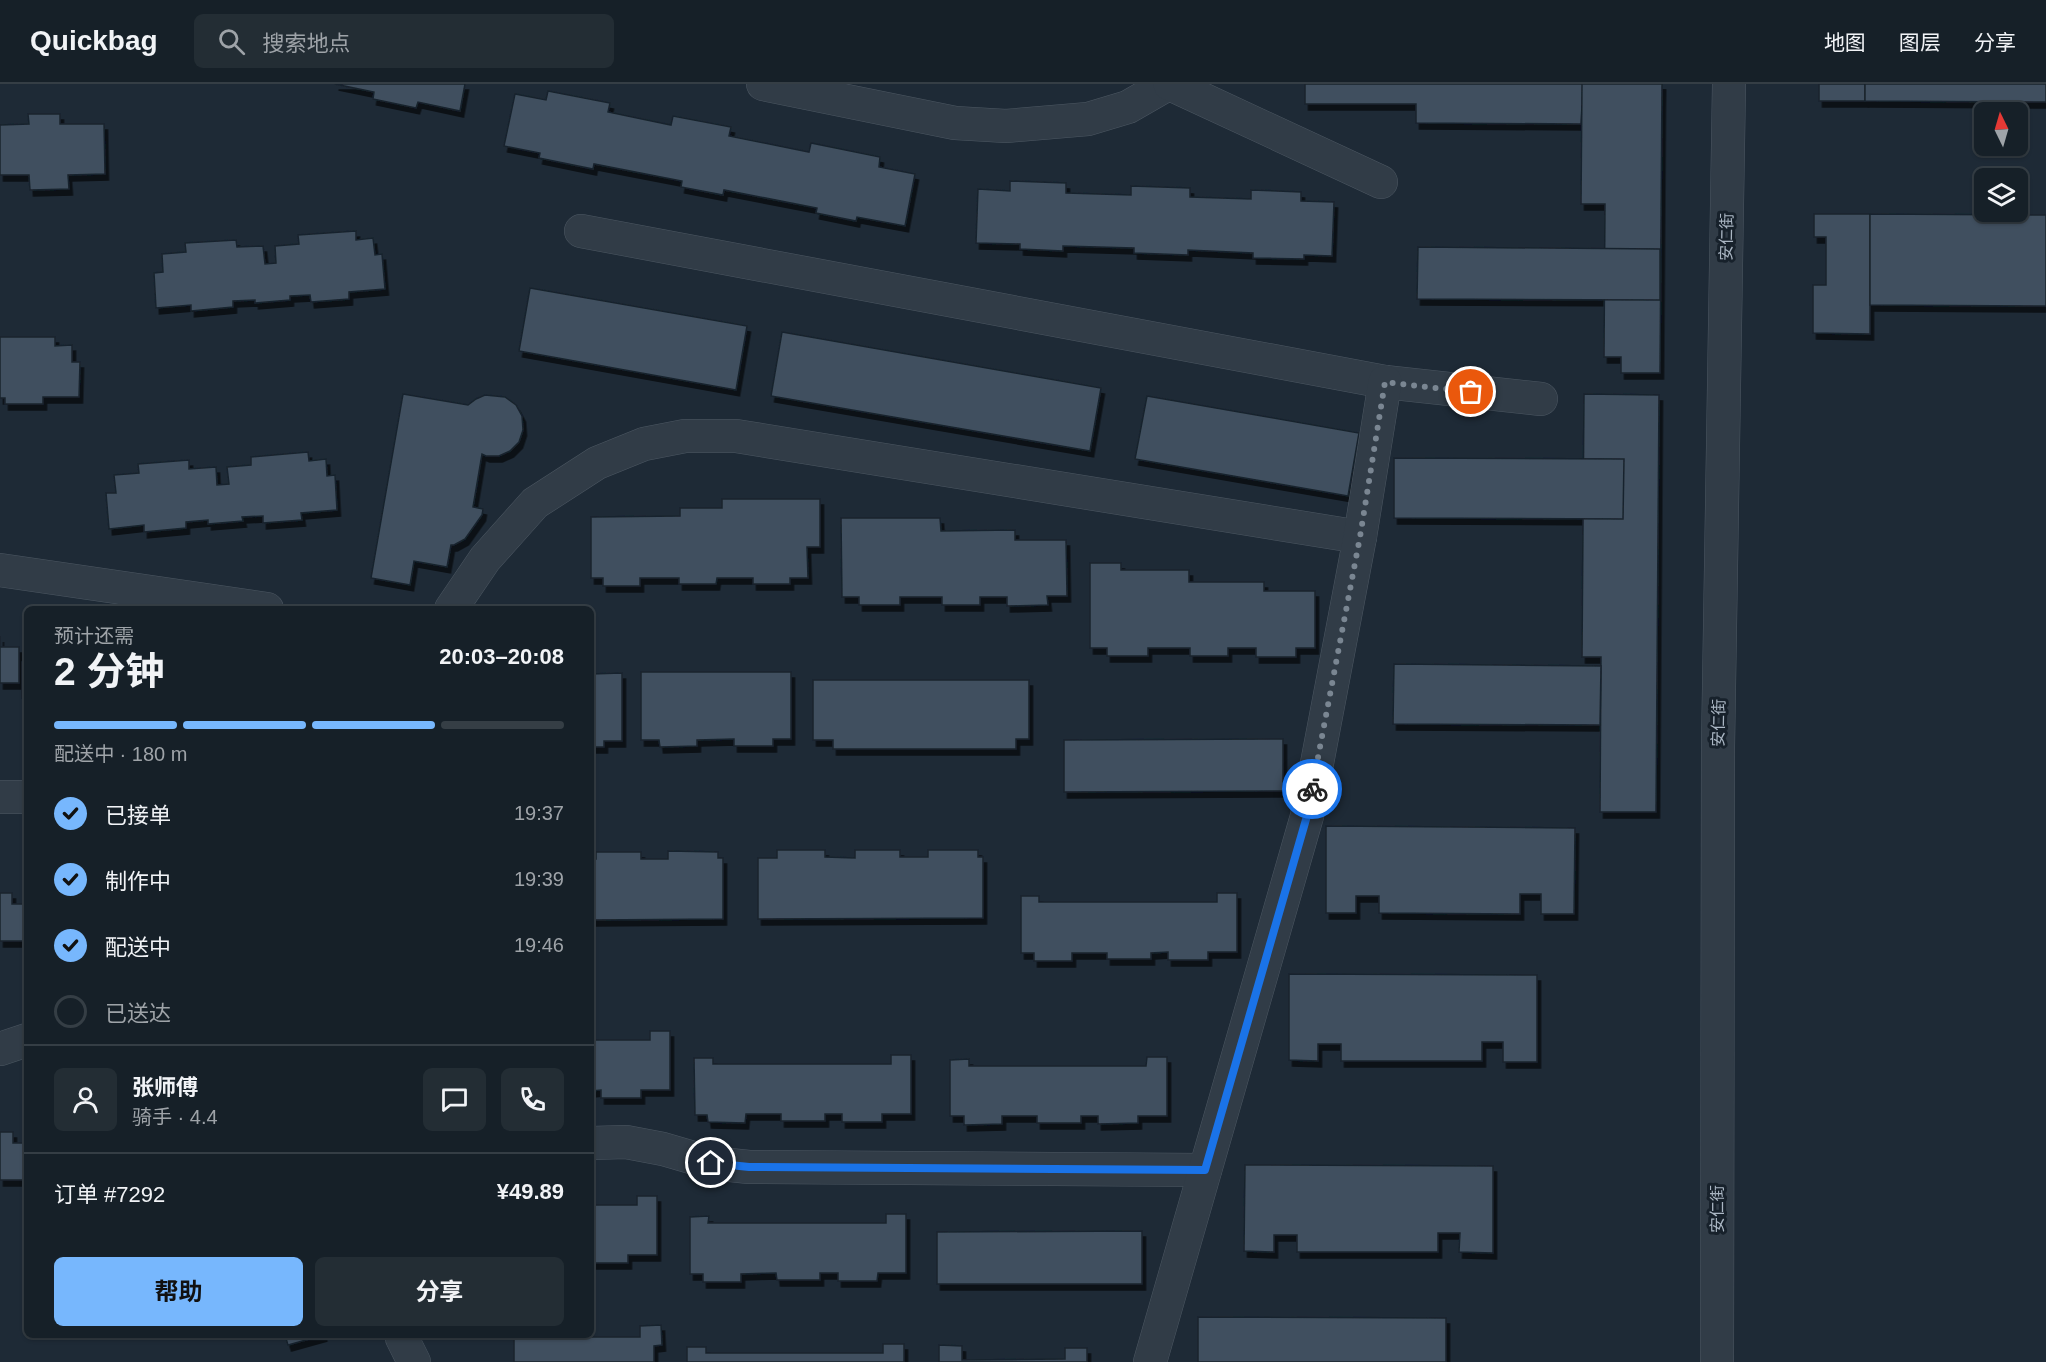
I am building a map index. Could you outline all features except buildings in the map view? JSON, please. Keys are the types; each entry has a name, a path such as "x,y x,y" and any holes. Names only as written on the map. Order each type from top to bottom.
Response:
{"street":[{"path":"763,84 955,123 1006,126 1088,119 1128,107 1169,84 1381,182"},
{"name":"安仁街","path":"1717,1362 1718,747 1729,84"},
{"path":"581,231 1385,382 1541,399"},
{"path":"1150,1362 1307,816 1360,537 1385,382"},
{"path":"453,606 484,559 535,503 597,463 644,444 685,436 736,436 1360,537"},
{"path":"0,570 246,606"},
{"path":"0,797 24,797"},
{"path":"0,1048 24,1041"},
{"path":"594,1143 626,1142 663,1149 711,1163 749,1167 1205,1170"}],"way so far":[{"path":"1312,789 1360,537 1385,382 1471,392"}],"route":[{"path":"711,1163 749,1167 1205,1170 1307,816 1312,789"}]}
